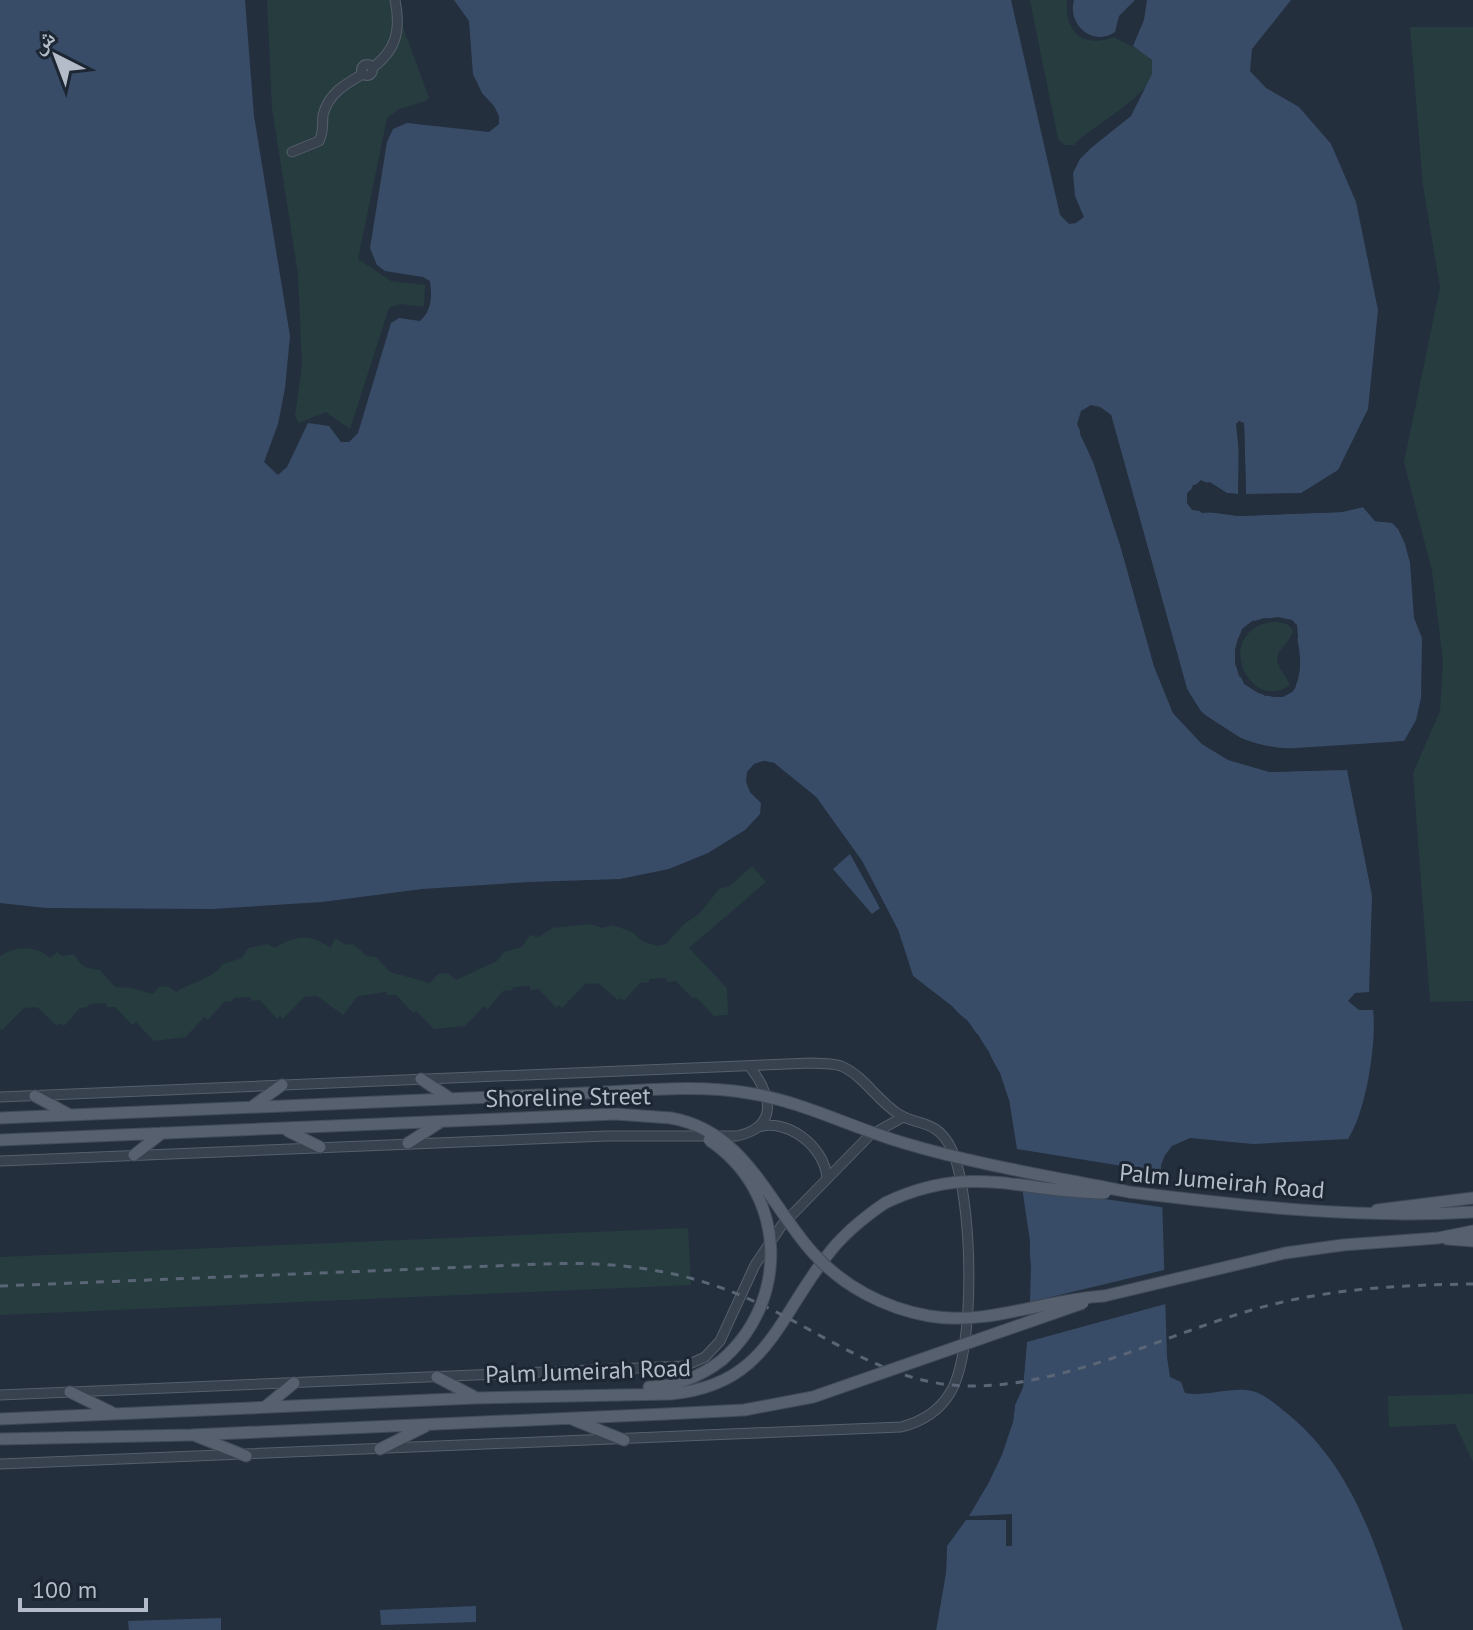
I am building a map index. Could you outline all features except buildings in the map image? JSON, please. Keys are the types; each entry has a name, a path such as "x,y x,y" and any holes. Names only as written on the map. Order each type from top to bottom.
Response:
{"main road":[{"path":"421,1079 449,1097"},
{"path":"253,1106 282,1085"},
{"name":"Shoreline Street","path":"0,1118 699,1089 751,1093 784,1101 880,1136 932,1151 1129,1192"},
{"path":"35,1096 68,1115"},
{"name":"Shoreline Street","path":"0,1140 629,1113 671,1118 701,1127 728,1144 753,1170 803,1241 824,1264 847,1283 887,1304 916,1314 962,1319 992,1316 1063,1300 1104,1296"},
{"path":"601,1395 621,1389 676,1384 696,1377 722,1360 748,1332 765,1298 771,1260 767,1220 751,1183 735,1162 704,1137 671,1118"},
{"path":"408,1143 439,1122"},
{"path":"284,1129 320,1147"},
{"path":"134,1155 162,1133"},
{"name":"Palm Jumeirah Road","path":"0,1419 475,1398 683,1393 706,1388 738,1372 756,1358 772,1340 836,1244 860,1222 885,1203 936,1185 976,1180 1084,1192 1129,1192 1270,1209 1420,1215 1473,1212"},
{"path":"1361,1213 1473,1198"},
{"path":"1438,1238 1473,1231"},
{"path":"1438,1238 1473,1241"},
{"name":"Palm Jumeirah Road","path":"0,1439 191,1435 744,1410 813,1397 1104,1296 1299,1251 1438,1238"},
{"path":"437,1377 475,1398"},
{"path":"265,1407 294,1383"},
{"path":"70,1392 115,1414"},
{"path":"570,1418 624,1440"},
{"path":"380,1449 430,1424"},
{"path":"191,1435 246,1456"}],"street":[{"path":"292,152 319,141 328,102 339,89 363,74 370,75 372,68 396,42 398,25 395,0"},
{"path":"0,1097 811,1063 841,1066 903,1117 931,1126 946,1140 955,1158 968,1257 967,1322 958,1374 945,1400 923,1419 894,1428 0,1464"},
{"path":"750,1067 766,1090 768,1104 763,1119 753,1129"},
{"path":"0,1395 673,1368 695,1362 720,1341 747,1279 772,1237 869,1136 903,1117"},
{"path":"0,1161 606,1136 732,1136 771,1124 790,1129 821,1158 827,1178"}],"green space":[{"path":"267,0 399,0 403,27 429,98 399,109 387,118 358,259 391,281 425,285 424,307 400,304 389,308 350,429 326,412 299,423 295,416 302,365 298,274 272,108"},
{"path":"1030,0 1067,0 1069,21 1078,35 1094,41 1114,37 1152,61 1154,71 1139,94 1074,145 1064,145 1058,139"},
{"path":"1410,27 1473,27 1473,1001 1430,1002 1413,773 1440,711 1443,661 1432,571 1404,462 1440,287 1423,186"},
{"path":"1281,622 1293,630 1277,660 1290,685 1276,691 1262,689 1252,682 1240,657 1242,643 1251,631 1266,623"},
{"path":"752,866 766,882 689,948 727,988 728,1015 714,1016 676,981 667,982 666,978 640,983 624,1001 618,1000 598,983 585,984 562,1008 559,1005 556,1008 539,989 513,987 512,990 503,991 488,1009 484,1006 465,1026 434,1029 396,995 387,995 386,992 358,996 343,1015 317,996 304,997 283,1019 280,1016 277,1019 260,1000 233,998 233,1001 224,1002 208,1020 204,1017 186,1037 154,1041 136,1022 132,1025 115,1007 107,1007 106,1003 80,1008 64,1026 60,1023 57,1026 37,1007 24,1008 2,1030 0,1028 0,956 12,950 32,949 50,958 57,952 62,956 74,954 84,966 100,970 115,987 153,994 159,987 168,986 176,992 201,980 223,964 242,958 248,948 267,944 275,948 290,941 310,938 330,948 336,938 345,945 353,944 367,956 376,957 390,972 430,983 438,974 447,973 456,980 497,961 504,952 522,947 530,935 538,937 553,928 590,924 602,928 613,925 632,932 642,941 657,946 666,944 684,924 699,914 719,889 731,885"},
{"path":"688,1228 691,1285 0,1315 0,1257"},
{"path":"1473,1394 1473,1462 1455,1424 1389,1427 1388,1396"}],"water":[{"path":"0,0 245,0 254,116 290,336 278,424 264,462 278,475 287,467 308,423 329,426 341,442 349,442 358,433 391,323 399,318 420,321 429,308 430,281 385,271 377,265 370,248 387,142 393,129 407,123 489,132 499,124 494,106 482,93 473,74 469,21 454,0 1011,0 1060,215 1069,224 1084,217 1075,196 1073,173 1080,159 1131,116 1152,74 1152,60 1133,46 1144,20 1147,0 1291,0 1252,49 1250,71 1266,88 1299,107 1331,144 1356,202 1378,310 1368,409 1338,470 1301,493 1246,494 1244,424 1239,421 1238,494 1227,493 1210,482 1193,485 1187,503 1202,513 1239,516 1342,512 1363,507 1375,521 1392,523 1398,529 1410,563 1414,618 1422,638 1421,698 1416,720 1404,741 1326,749 1274,747 1249,741 1226,730 1204,714 1187,689 1111,415 1100,407 1081,411 1080,434 1094,464 1154,666 1173,713 1202,744 1229,760 1270,772 1347,770 1372,896 1369,992 1355,993 1348,1001 1359,1010 1373,1010 1372,1058 1360,1112 1348,1139 1253,1144 1190,1138 1172,1146 1161,1165 1167,1358 1170,1377 1181,1382 1185,1393 1245,1390 1257,1393 1281,1408 1312,1437 1347,1486 1361,1514 1403,1630 936,1630 947,1546 988,1484 1002,1455 1023,1387 1029,1314 1030,1241 1009,1100 1000,1073 979,1036 952,1006 913,976 898,930 862,861 816,797 774,763 764,761 755,764 747,772 750,792 761,803 760,814 745,830 708,853 669,869 620,879 422,889 322,902 213,909 46,908 0,903","holes":["1264,618 1292,620 1300,656 1299,676 1292,692 1265,696 1239,676 1235,656 1238,640 1247,627"]},
{"path":"1074,0 1135,0 1119,16 1115,32 1098,37 1078,25 1074,18"},
{"path":"850,854 880,908 872,914 833,869"},
{"path":"476,1606 476,1622 381,1625 380,1610"},
{"path":"221,1618 221,1630 129,1630 128,1621"}],"pier":[{"path":"1091,405 1111,415 1187,689 1202,713 1247,742 1281,749 1404,741 1407,744 1280,753 1246,746 1199,716 1183,690 1107,418 1091,409 1084,414 1081,424 1125,547 1158,665 1176,711 1204,741 1230,757 1271,768 1347,766 1351,769 1270,772 1228,760 1202,744 1173,713 1154,666 1094,464 1077,424 1081,411"},
{"path":"1239,421 1244,423 1246,494 1284,496 1311,493 1284,500 1246,498 1242,495 1237,498 1225,496 1201,484 1191,494 1194,507 1239,512 1341,508 1363,503 1377,517 1385,518 1383,522 1375,521 1363,507 1342,512 1238,516 1192,510 1187,503 1187,493 1201,480 1227,493 1238,494 1240,463 1236,424"},
{"path":"1278,617 1292,620 1297,625 1298,638 1292,645 1294,627 1274,621 1254,625 1245,631 1239,651 1242,674 1253,686 1266,692 1282,693 1289,688 1293,679 1296,687 1292,692 1283,697 1273,697 1258,693 1244,684 1235,664 1235,650 1242,629 1252,621"},
{"path":"764,761 774,763 816,797 862,861 898,930 913,976 968,1021 989,1052 1009,1100 1017,1149 1166,1173 1167,1208 1022,1187 1031,1265 1030,1302 1168,1269 1169,1303 1027,1342 1023,1387 1015,1405 1013,1422 988,1484 969,1516 1012,1514 1012,1546 1006,1546 1006,1520 966,1520 947,1546 936,1630 932,1630 943,1545 985,1482 998,1454 1019,1386 1027,1265 1005,1101 986,1054 965,1024 910,979 904,955 883,910 850,850 813,800 773,767 764,765 757,767 750,781 764,804 750,792 746,782 747,772 754,764"}],"railway":[{"path":"0,1286 542,1264 621,1266 699,1280 749,1299 880,1366 936,1383 966,1386 1001,1385 1072,1371 1245,1312 1301,1298 1387,1287 1473,1284"}]}
